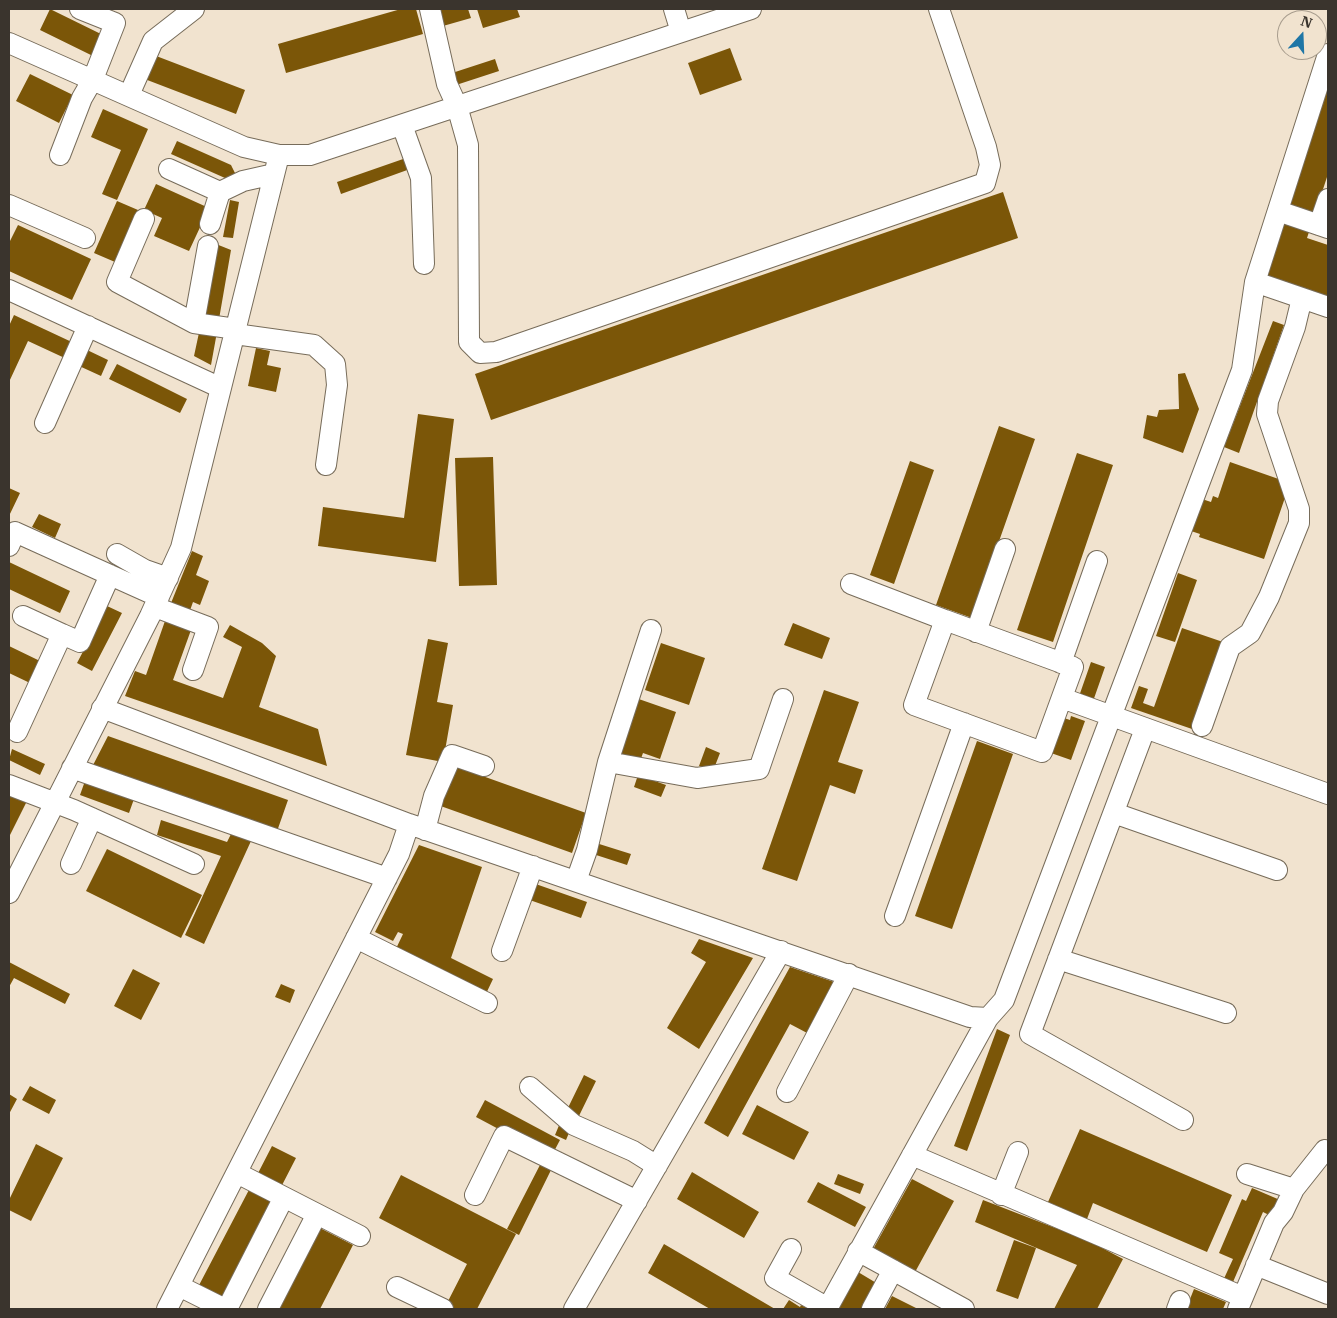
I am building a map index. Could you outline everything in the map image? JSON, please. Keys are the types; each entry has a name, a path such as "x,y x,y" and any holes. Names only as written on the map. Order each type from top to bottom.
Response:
{"street":[{"path":"60,156 82,98 93,79 118,16 80,9"},
{"path":"129,95 153,42 194,9"},
{"path":"430,9 447,84 457,106 468,145 469,342 480,353 496,352 985,183 990,166 986,147 940,9"},
{"path":"674,9 681,32"},
{"path":"9,43 244,147 279,155 310,155 751,9"},
{"path":"791,1249 775,1278 828,1309 858,1251 988,1018 1004,1000 1242,370 1255,282 1328,54"},
{"path":"402,125 421,178 424,264"},
{"path":"9,893 157,602 181,548 279,155"},
{"path":"169,169 220,192"},
{"path":"210,224 220,192 243,181 274,174"},
{"path":"1278,211 1324,227 1328,199"},
{"path":"9,205 85,238"},
{"path":"144,219 117,282 194,324 314,345 335,364 337,385 326,465"},
{"path":"194,324 208,246"},
{"path":"1255,282 1328,307"},
{"path":"9,290 221,388"},
{"path":"1202,726 1230,647 1250,633 1254,626 1269,598 1299,523 1299,509 1267,414 1268,401 1295,327 1302,298"},
{"path":"45,423 88,326"},
{"path":"9,546 15,532 110,575 157,602 208,627 193,670"},
{"path":"976,632 1005,549"},
{"path":"117,554 144,570 168,578"},
{"path":"1061,663 1097,561"},
{"path":"23,616 80,642 110,575"},
{"path":"851,584 1073,667 1042,752 914,705 945,620"},
{"path":"576,881 587,850 608,762 651,630"},
{"path":"18,732 62,634"},
{"path":"1062,698 1328,794"},
{"path":"608,762 697,778 759,769 783,699"},
{"path":"102,708 417,827 781,950 970,1017 988,1018"},
{"path":"895,916 964,723"},
{"path":"1145,728 1030,1034 1183,1120"},
{"path":"167,1309 399,854 434,796 452,755 484,766"},
{"path":"72,768 387,878"},
{"path":"9,785 92,818 194,864"},
{"path":"1114,813 1277,870"},
{"path":"72,864 92,818"},
{"path":"502,951 533,866"},
{"path":"356,938 487,1003"},
{"path":"574,1309 781,950"},
{"path":"1058,958 1226,1013"},
{"path":"787,1092 849,974"},
{"path":"530,1087 574,1125 632,1150 657,1166"},
{"path":"475,1195 504,1136 637,1201"},
{"path":"912,1155 1240,1303 1274,1223 1283,1212 1294,1189 1325,1150"},
{"path":"1001,1195 1018,1152"},
{"path":"237,1173 360,1236"},
{"path":"1246,1174 1294,1189"},
{"path":"179,1286 226,1309 284,1198"},
{"path":"268,1309 317,1214"},
{"path":"858,1251 964,1309"},
{"path":"1256,1266 1328,1294"},
{"path":"872,1309 893,1270"},
{"path":"397,1287 443,1309"}],"building":[{"path":"50,9 105,36 95,57 40,30"},
{"path":"401,9 416,9 423,34 286,73 278,44"},
{"path":"438,9 468,9 471,18 443,26"},
{"path":"477,9 517,9 520,17 483,28"},
{"path":"730,48 742,80 700,95 688,63"},
{"path":"151,54 245,90 236,114 142,78"},
{"path":"495,59 499,71 453,86 449,74"},
{"path":"30,74 73,95 59,123 16,101"},
{"path":"1328,86 1328,174 1307,238 1328,245 1328,298 1264,277"},
{"path":"103,109 148,129 117,200 102,194 121,150 91,137"},
{"path":"177,141 231,165 238,179 228,184 225,178 171,154"},
{"path":"406,158 410,169 341,194 337,182"},
{"path":"156,184 209,208 189,251 154,236 162,218 144,210"},
{"path":"1003,192 1018,238 491,420 475,374"},
{"path":"230,200 239,202 233,238 223,237"},
{"path":"117,201 138,210 115,262 94,253"},
{"path":"18,225 91,259 72,300 9,271 9,243"},
{"path":"216,244 231,250 218,325 201,322"},
{"path":"14,315 76,344 69,360 28,341 9,382 9,326"},
{"path":"1273,321 1284,325 1239,453 1224,447"},
{"path":"200,328 217,332 211,365 194,356"},
{"path":"256,348 270,351 267,365 281,368 276,392 248,386"},
{"path":"85,349 108,360 101,376 77,365"},
{"path":"117,364 187,399 180,413 109,379"},
{"path":"1185,373 1199,409 1183,453 1143,438 1147,415 1157,417 1159,410 1179,409 1178,374"},
{"path":"418,414 454,419 436,562 318,546 323,507 404,518"},
{"path":"999,426 1035,439 972,618 936,605"},
{"path":"1077,453 1113,465 1053,642 1017,630"},
{"path":"493,457 497,585 459,586 455,458"},
{"path":"910,461 934,470 894,584 870,575"},
{"path":"1230,462 1290,483 1264,559 1199,537 1200,534 1191,531 1202,499 1211,502 1213,496 1218,498"},
{"path":"9,488 20,493 9,516"},
{"path":"39,514 61,524 55,538 32,527"},
{"path":"192,551 203,556 196,575 209,581 200,605 193,602 188,616 169,608"},
{"path":"9,562 70,591 60,613 9,589"},
{"path":"1178,573 1197,580 1175,642 1156,636"},
{"path":"107,606 122,613 92,671 77,663"},
{"path":"165,621 191,630 173,680 223,698 242,647 223,637 230,625 262,643 276,656 259,707 318,729 327,766 125,696 135,671 146,675"},
{"path":"793,623 830,638 822,659 784,645"},
{"path":"1182,628 1223,642 1192,729 1131,708 1139,686 1148,689 1143,703 1154,707"},
{"path":"428,639 448,643 437,702 453,705 443,762 406,755"},
{"path":"661,643 705,658 689,705 645,690"},
{"path":"9,646 40,661 30,683 9,673"},
{"path":"1091,662 1105,667 1091,707 1077,702"},
{"path":"824,690 859,702 838,762 863,770 855,794 830,785 797,881 762,869"},
{"path":"633,697 676,712 660,759 643,753 639,764 614,755"},
{"path":"1071,716 1085,721 1071,760 1051,753 1064,718 1070,720"},
{"path":"108,736 288,800 275,837 90,771"},
{"path":"977,741 1013,754 952,929 915,916"},
{"path":"706,747 720,753 713,771 699,766"},
{"path":"12,749 45,764 40,775 9,760"},
{"path":"449,764 586,813 572,853 435,804"},
{"path":"638,775 666,785 661,797 634,787"},
{"path":"85,781 134,799 129,813 80,795"},
{"path":"9,792 27,801 9,837"},
{"path":"161,820 227,842 232,832 251,841 204,944 185,935 221,856 157,835"},
{"path":"596,843 631,854 627,865 593,854"},
{"path":"419,845 482,867 451,958 493,979 483,1000 393,955 403,934 398,932 393,941 375,932"},
{"path":"107,849 202,895 181,938 86,891"},
{"path":"530,882 587,902 581,918 524,898"},
{"path":"699,939 753,958 699,1049 667,1028 706,962 691,953"},
{"path":"9,962 70,994 65,1004 14,978 9,987"},
{"path":"790,967 837,983 809,1034 790,1024 728,1137 704,1123"},
{"path":"133,969 160,983 141,1020 114,1006"},
{"path":"281,984 295,990 290,1003 275,997"},
{"path":"997,1029 1010,1035 967,1151 954,1146"},
{"path":"584,1075 596,1081 577,1120 565,1114"},
{"path":"30,1086 56,1100 49,1114 22,1100"},
{"path":"9,1094 17,1099 9,1114"},
{"path":"485,1100 560,1140 551,1157 476,1117"},
{"path":"757,1105 809,1132 794,1160 742,1134"},
{"path":"560,1123 571,1128 566,1140 555,1135"},
{"path":"1080,1129 1232,1195 1207,1252 1093,1203 1087,1219 1048,1202"},
{"path":"36,1144 63,1158 31,1221 9,1210 9,1200"},
{"path":"272,1146 296,1158 279,1191 255,1179"},
{"path":"541,1163 552,1168 519,1235 507,1229"},
{"path":"692,1172 759,1212 744,1238 677,1199"},
{"path":"838,1174 864,1184 860,1194 834,1184"},
{"path":"401,1175 516,1234 477,1309 444,1309 467,1264 379,1218"},
{"path":"912,1179 954,1201 914,1274 872,1251"},
{"path":"818,1182 866,1207 855,1227 807,1202"},
{"path":"251,1186 275,1198 220,1302 197,1289"},
{"path":"1252,1188 1280,1200 1273,1217 1263,1212 1230,1289 1221,1285 1233,1259 1219,1253 1242,1199 1246,1201"},
{"path":"983,1200 1089,1241 1123,1259 1097,1309 1054,1309 1077,1265 975,1222"},
{"path":"318,1227 353,1245 320,1309 276,1309"},
{"path":"1014,1240 1036,1248 1018,1299 996,1291"},
{"path":"664,1244 775,1309 710,1309 648,1273"},
{"path":"858,1272 878,1284 863,1309 837,1309"},
{"path":"1194,1289 1226,1302 1223,1309 1186,1309"},
{"path":"892,1296 918,1309 885,1309"},
{"path":"789,1300 800,1307 801,1305 809,1309 783,1309"}]}
